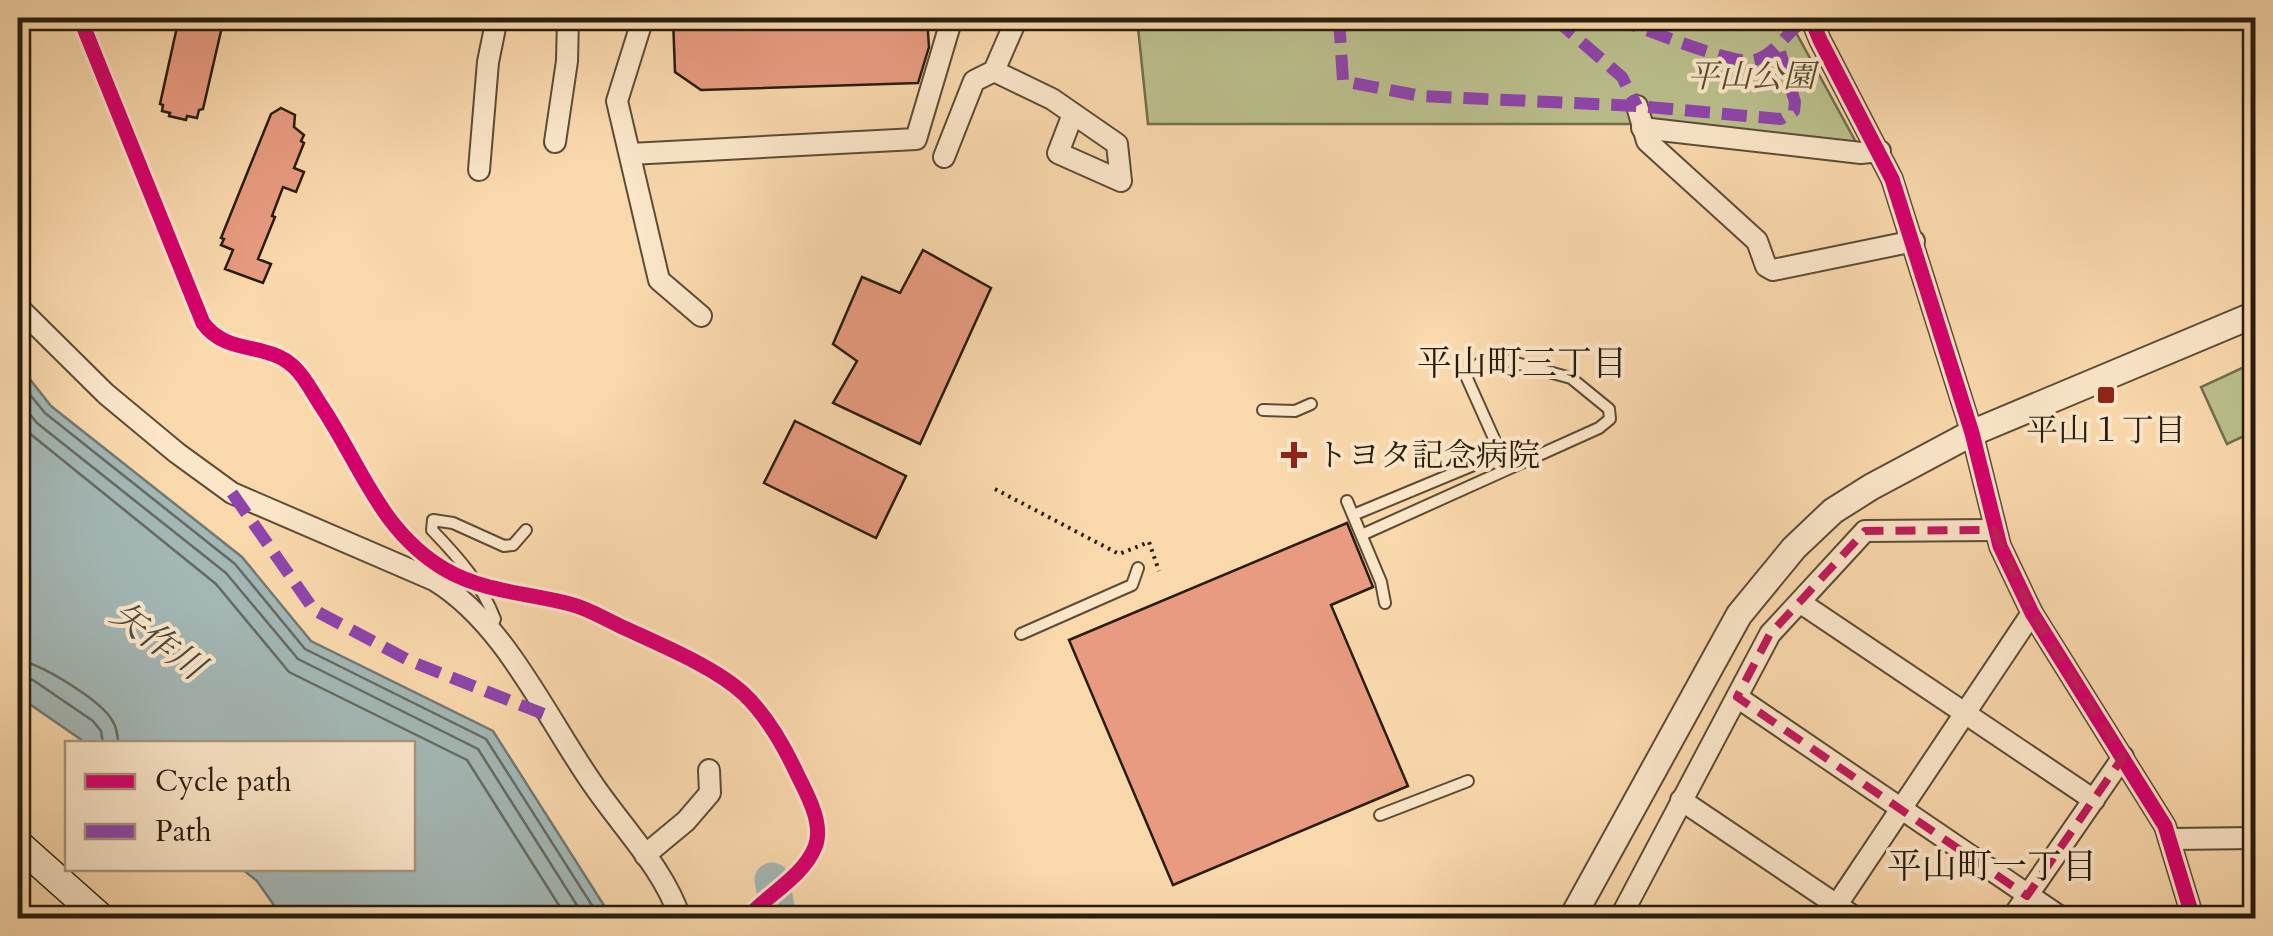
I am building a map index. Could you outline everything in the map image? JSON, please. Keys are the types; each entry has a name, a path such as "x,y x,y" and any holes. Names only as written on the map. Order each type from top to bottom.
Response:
{"main road":[{"path":"18,844 101,918"}],"street":[{"path":"479,170 488,62 497,18"},
{"path":"555,142 567,61 568,18"},
{"path":"643,18 617,101 659,280 701,316"},
{"path":"630,154 916,139 952,18"},
{"path":"944,157 974,81 994,70 1017,18"},
{"path":"1811,18 1880,151 1914,240 1972,433 1994,530 2032,613 2170,840 2192,918"},
{"path":"994,70 1073,114"},
{"path":"1638,106 1647,141 1757,242 1766,266 1773,270 1914,240"},
{"path":"1642,128 1862,153 1880,151"},
{"path":"18,307 106,394 205,474 263,508 434,580 458,595 551,716 594,787 645,855 680,918"},
{"path":"1572,918 1722,642 1794,548 1833,511 1871,486 1972,433 2256,314"},
{"path":"1620,918 1770,634 1865,531 1994,530"},
{"path":"1801,602 2094,800"},
{"path":"1833,912 2032,613"},
{"path":"1737,697 2062,918"},
{"path":"2012,918 2123,758"},
{"path":"645,855 710,793 709,770"},
{"path":"1681,800 1833,912 1856,918"},
{"path":"2170,840 2256,838"}],"lane":[{"path":"1358,513 1493,457 1496,443 1466,376 1478,364 1506,360 1572,378 1609,410 1610,419 1599,428 1366,533"},
{"path":"1263,410 1295,411 1312,404"},
{"path":"1347,501 1381,582 1385,603"},
{"path":"490,632 495,619 487,599 466,565 432,530 432,520 453,522 504,546 513,545 526,530"},
{"path":"1021,634 1132,585 1138,568"},
{"path":"1380,816 1468,782"}],"path":[{"path":"995,490 1119,554 1149,542 1159,571"}],"highlighted area":[{"path":"1994,530 2032,613 2123,757 2027,896 1737,697 1770,634 1865,531"}],"green space":[{"name":"平山公園","path":"1137,18 1791,18 1858,146 1647,124 1148,124"},
{"path":"2255,362 2255,431 2227,444 2201,387"}],"water":[{"name":"矢作川","path":"18,364 51,406 242,557 311,641 493,731 612,918 283,918 257,881 244,871 415,871 415,741 83,741 18,696"}],"building":[{"path":"179,18 224,18 203,109 197,118 187,116 186,120 169,116 160,104"},
{"path":"673,18 927,18 929,47 918,83 701,90 675,72"},
{"path":"281,108 295,115 294,127 304,135 294,168 304,172 296,192 283,187 272,216 275,217 258,259 271,264 263,283 225,269 233,250 221,245 221,238 271,114"},
{"path":"923,250 991,288 920,444 833,403 857,361 833,344 862,277 900,293"},
{"path":"795,421 906,476 876,538 764,483"},
{"path":"1347,523 1373,587 1331,605 1408,786 1173,885 1069,640"}],"waterway":[{"path":"772,880 779,918"}],"marked path":[{"path":"1339,18 1343,81 1421,96 1637,106 1781,119 1794,111 1795,102 1778,45"},
{"path":"1554,18 1622,77 1637,106"},
{"path":"1613,18 1744,60 1763,57 1810,18"},
{"path":"232,493 314,610 410,661 551,717"}],"cycle path":[{"path":"80,18 203,323 224,340 272,354 298,371 373,495 404,536 423,554 461,577 491,588 576,606 684,656 732,684 760,712 806,792 818,829 815,847 802,868 747,918"},
{"path":"1811,18 1892,179 1972,433 2000,546 2032,613 2165,826 2193,918"}],"place":[{"name":"平山１丁目","path":"2106,395"},
{"name":"トヨタ記念病院","path":"1294,455"}],"district":[{"name":"平山町三丁目","path":"1522,363"},
{"name":"平山町一丁目","path":"1992,866"}]}
